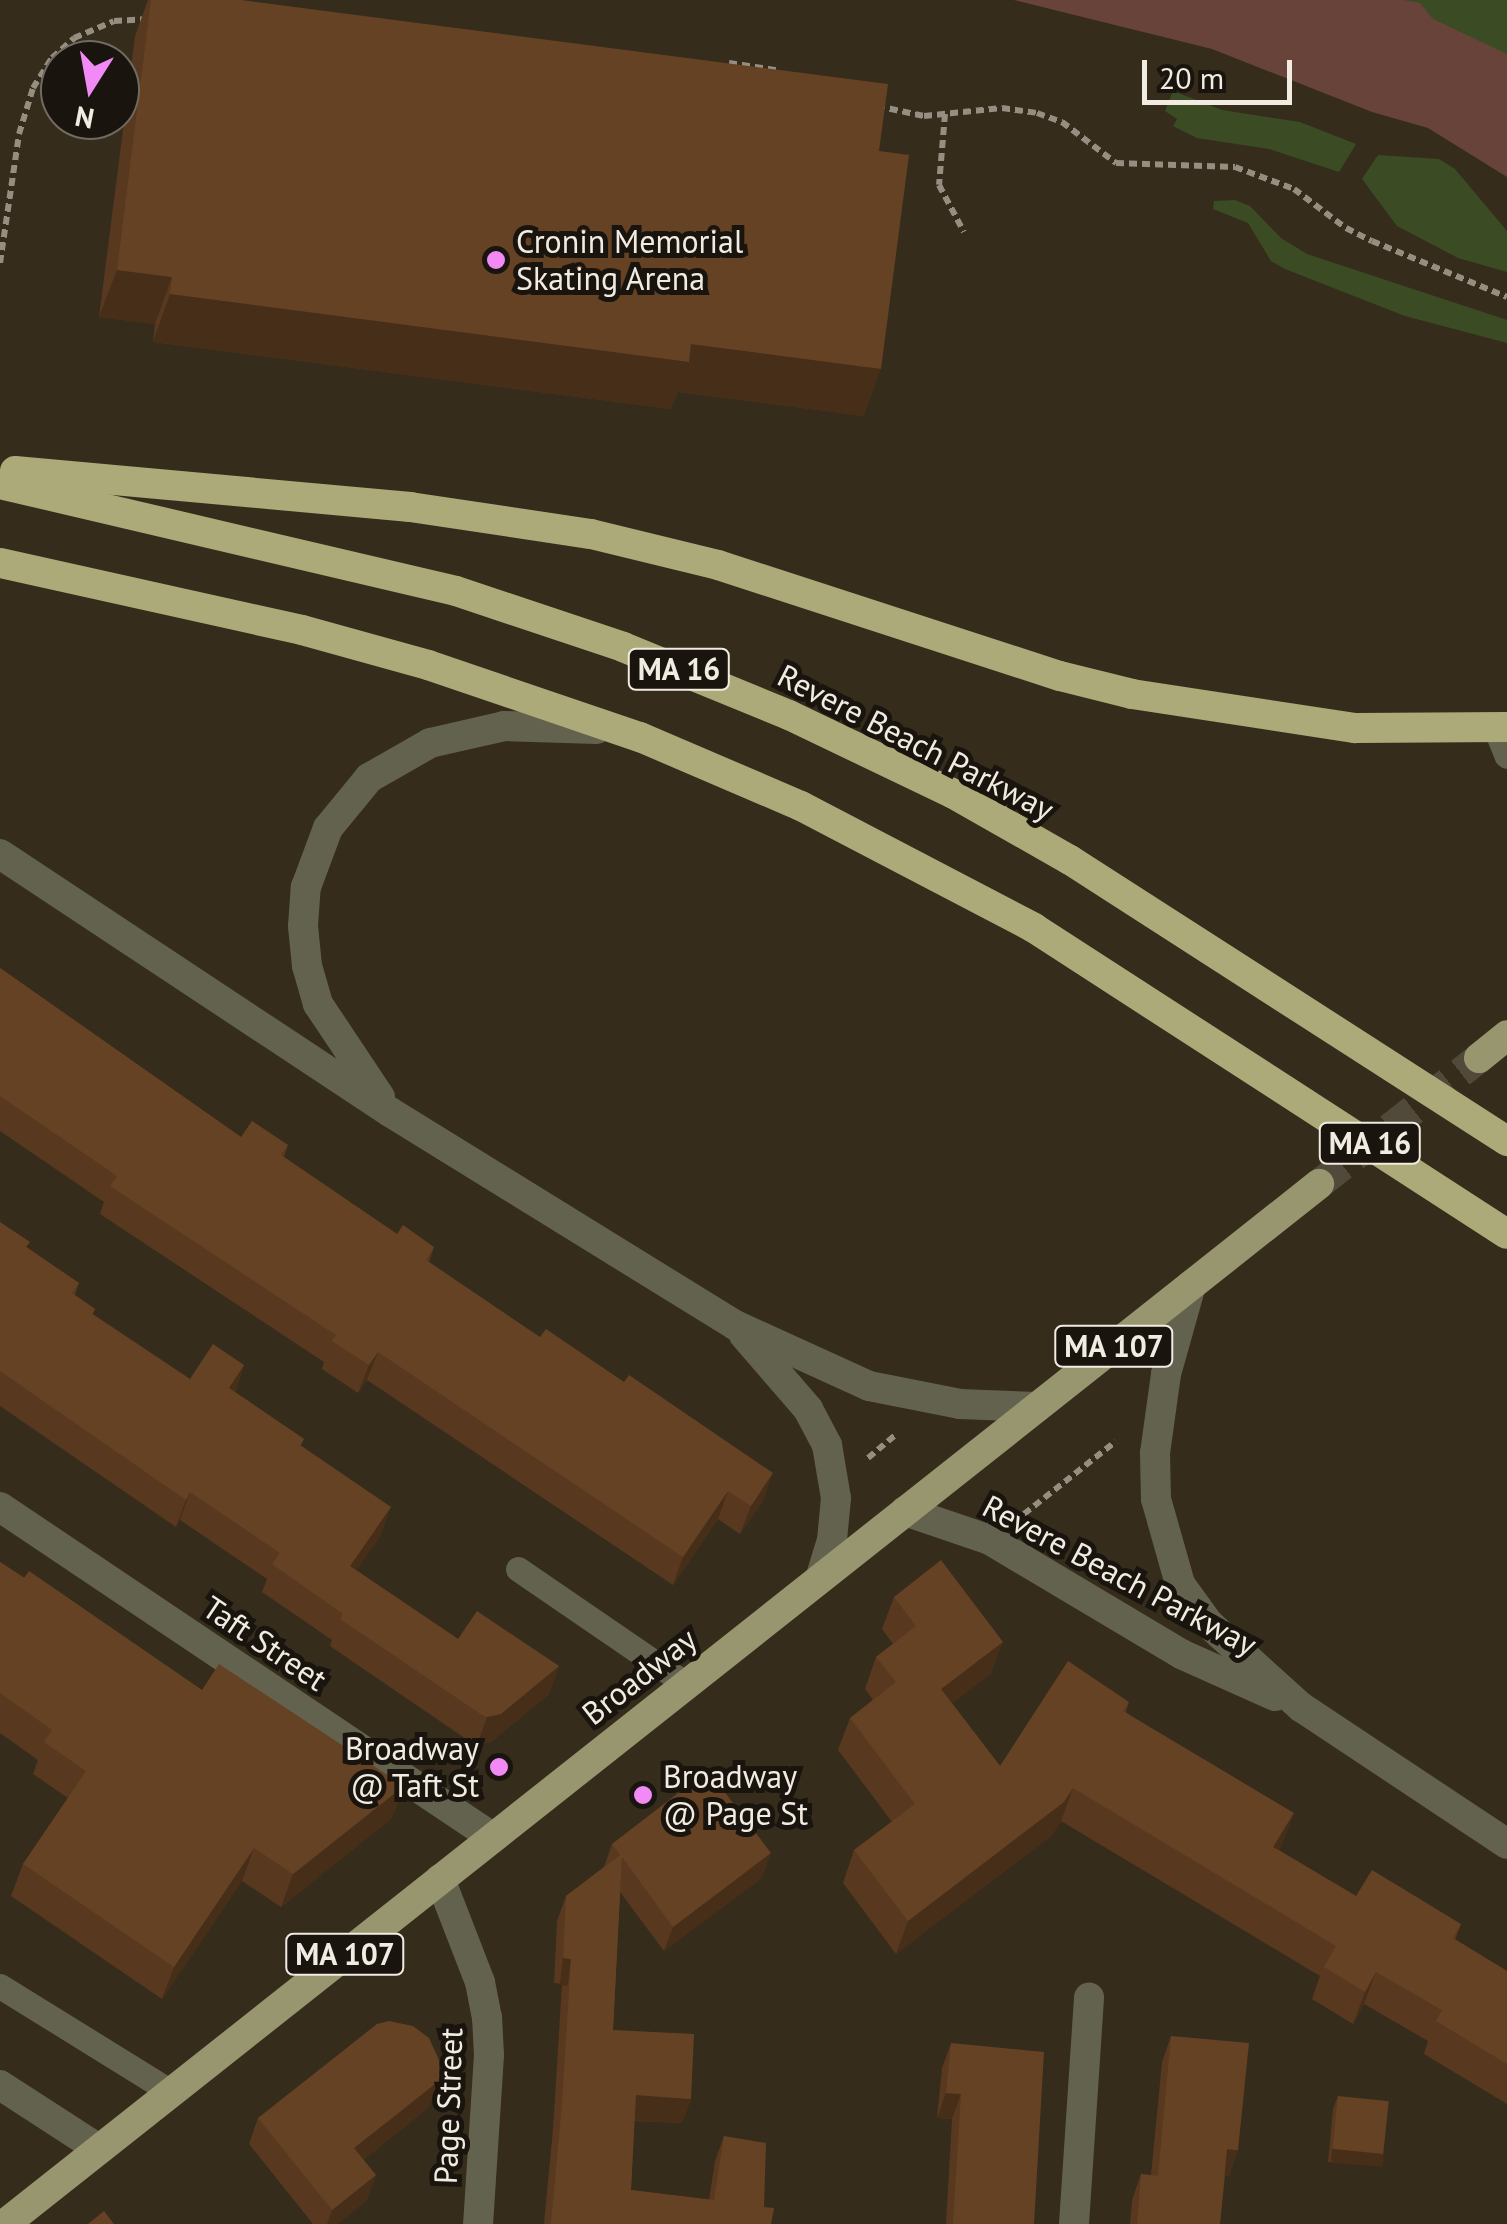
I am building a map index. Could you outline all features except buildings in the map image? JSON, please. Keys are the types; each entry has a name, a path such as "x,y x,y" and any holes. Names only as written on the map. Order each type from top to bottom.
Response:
{"highway":[{"path":"0,470 430,509 591,534 718,565 1060,676 1132,694 1356,728 1501,727"},
{"name":"Revere Beach Parkway","path":"0,484 456,591 706,679 873,753 991,814 1296,1003 1507,1141"},
{"name":"MA 16","path":"0,563 344,641 500,687 640,737 801,806 957,884 1233,1053 1507,1234"}],"main road":[{"path":"1479,1058 1507,1035"},
{"name":"Broadway","path":"4,2224 1319,1184"}],"street":[{"path":"390,1112 318,1004 304,946 309,877 318,846 339,811 388,763 454,736 550,724 640,737"},
{"path":"0,854 390,1112 735,1325 848,1379 891,1392 960,1404 1037,1407"},
{"name":"Revere Beach Parkway","path":"1191,1285 1172,1347 1157,1430 1156,1499 1164,1539 1180,1584 1209,1624 1301,1707 1507,1844"},
{"path":"735,1325 808,1409 826,1445 836,1498 832,1540 822,1577"},
{"name":"Taft Street","path":"0,1507 492,1837"},
{"name":"Revere Beach Parkway","path":"905,1510 990,1540 1181,1654 1301,1707"},
{"name":"Page Street","path":"440,1878 480,1982 487,2018 490,2055 478,2224"},
{"path":"1074,2224 1089,1997"},
{"path":"0,2085 99,2149"}],"lane":[{"path":"1501,727 1507,756"},
{"path":"518,1570 686,1684"},
{"path":"0,1986 172,2092"}],"path":[{"path":"0,263 20,134 32,88 52,58 74,38 114,21 162,20"},
{"path":"723,63 752,64 790,73"},
{"path":"862,100 894,112 945,114 1002,108 1037,114 1062,122 1116,163 1235,167 1294,188 1346,228 1372,241 1507,297"},
{"path":"945,114 939,185 964,232"},
{"path":"859,1466 910,1424"},
{"path":"1016,1520 1129,1431"}],"shaded area":[{"path":"1014,0 1507,0 1507,177 1428,128 1372,112 1212,49"},
{"path":"1403,0 1507,0 1507,54 1433,19 1420,3"},
{"path":"1173,91 1222,110 1300,122 1356,144 1339,172 1269,149 1197,138 1173,126 1177,119 1165,111"},
{"path":"1378,155 1439,159 1455,169 1507,231 1507,272 1458,258 1397,226 1362,179"},
{"path":"1235,200 1250,206 1281,238 1307,254 1507,320 1507,343 1405,316 1285,269 1271,261 1248,223 1213,209 1214,201"}],"tunnel":[{"path":"1319,1184 1479,1058"}],"place":[{"name":"Cronin Memorial Skating Arena","path":"496,260"},
{"name":"Broadway @ Taft St","path":"499,1767"},
{"name":"Broadway @ Page St","path":"643,1795"}]}
